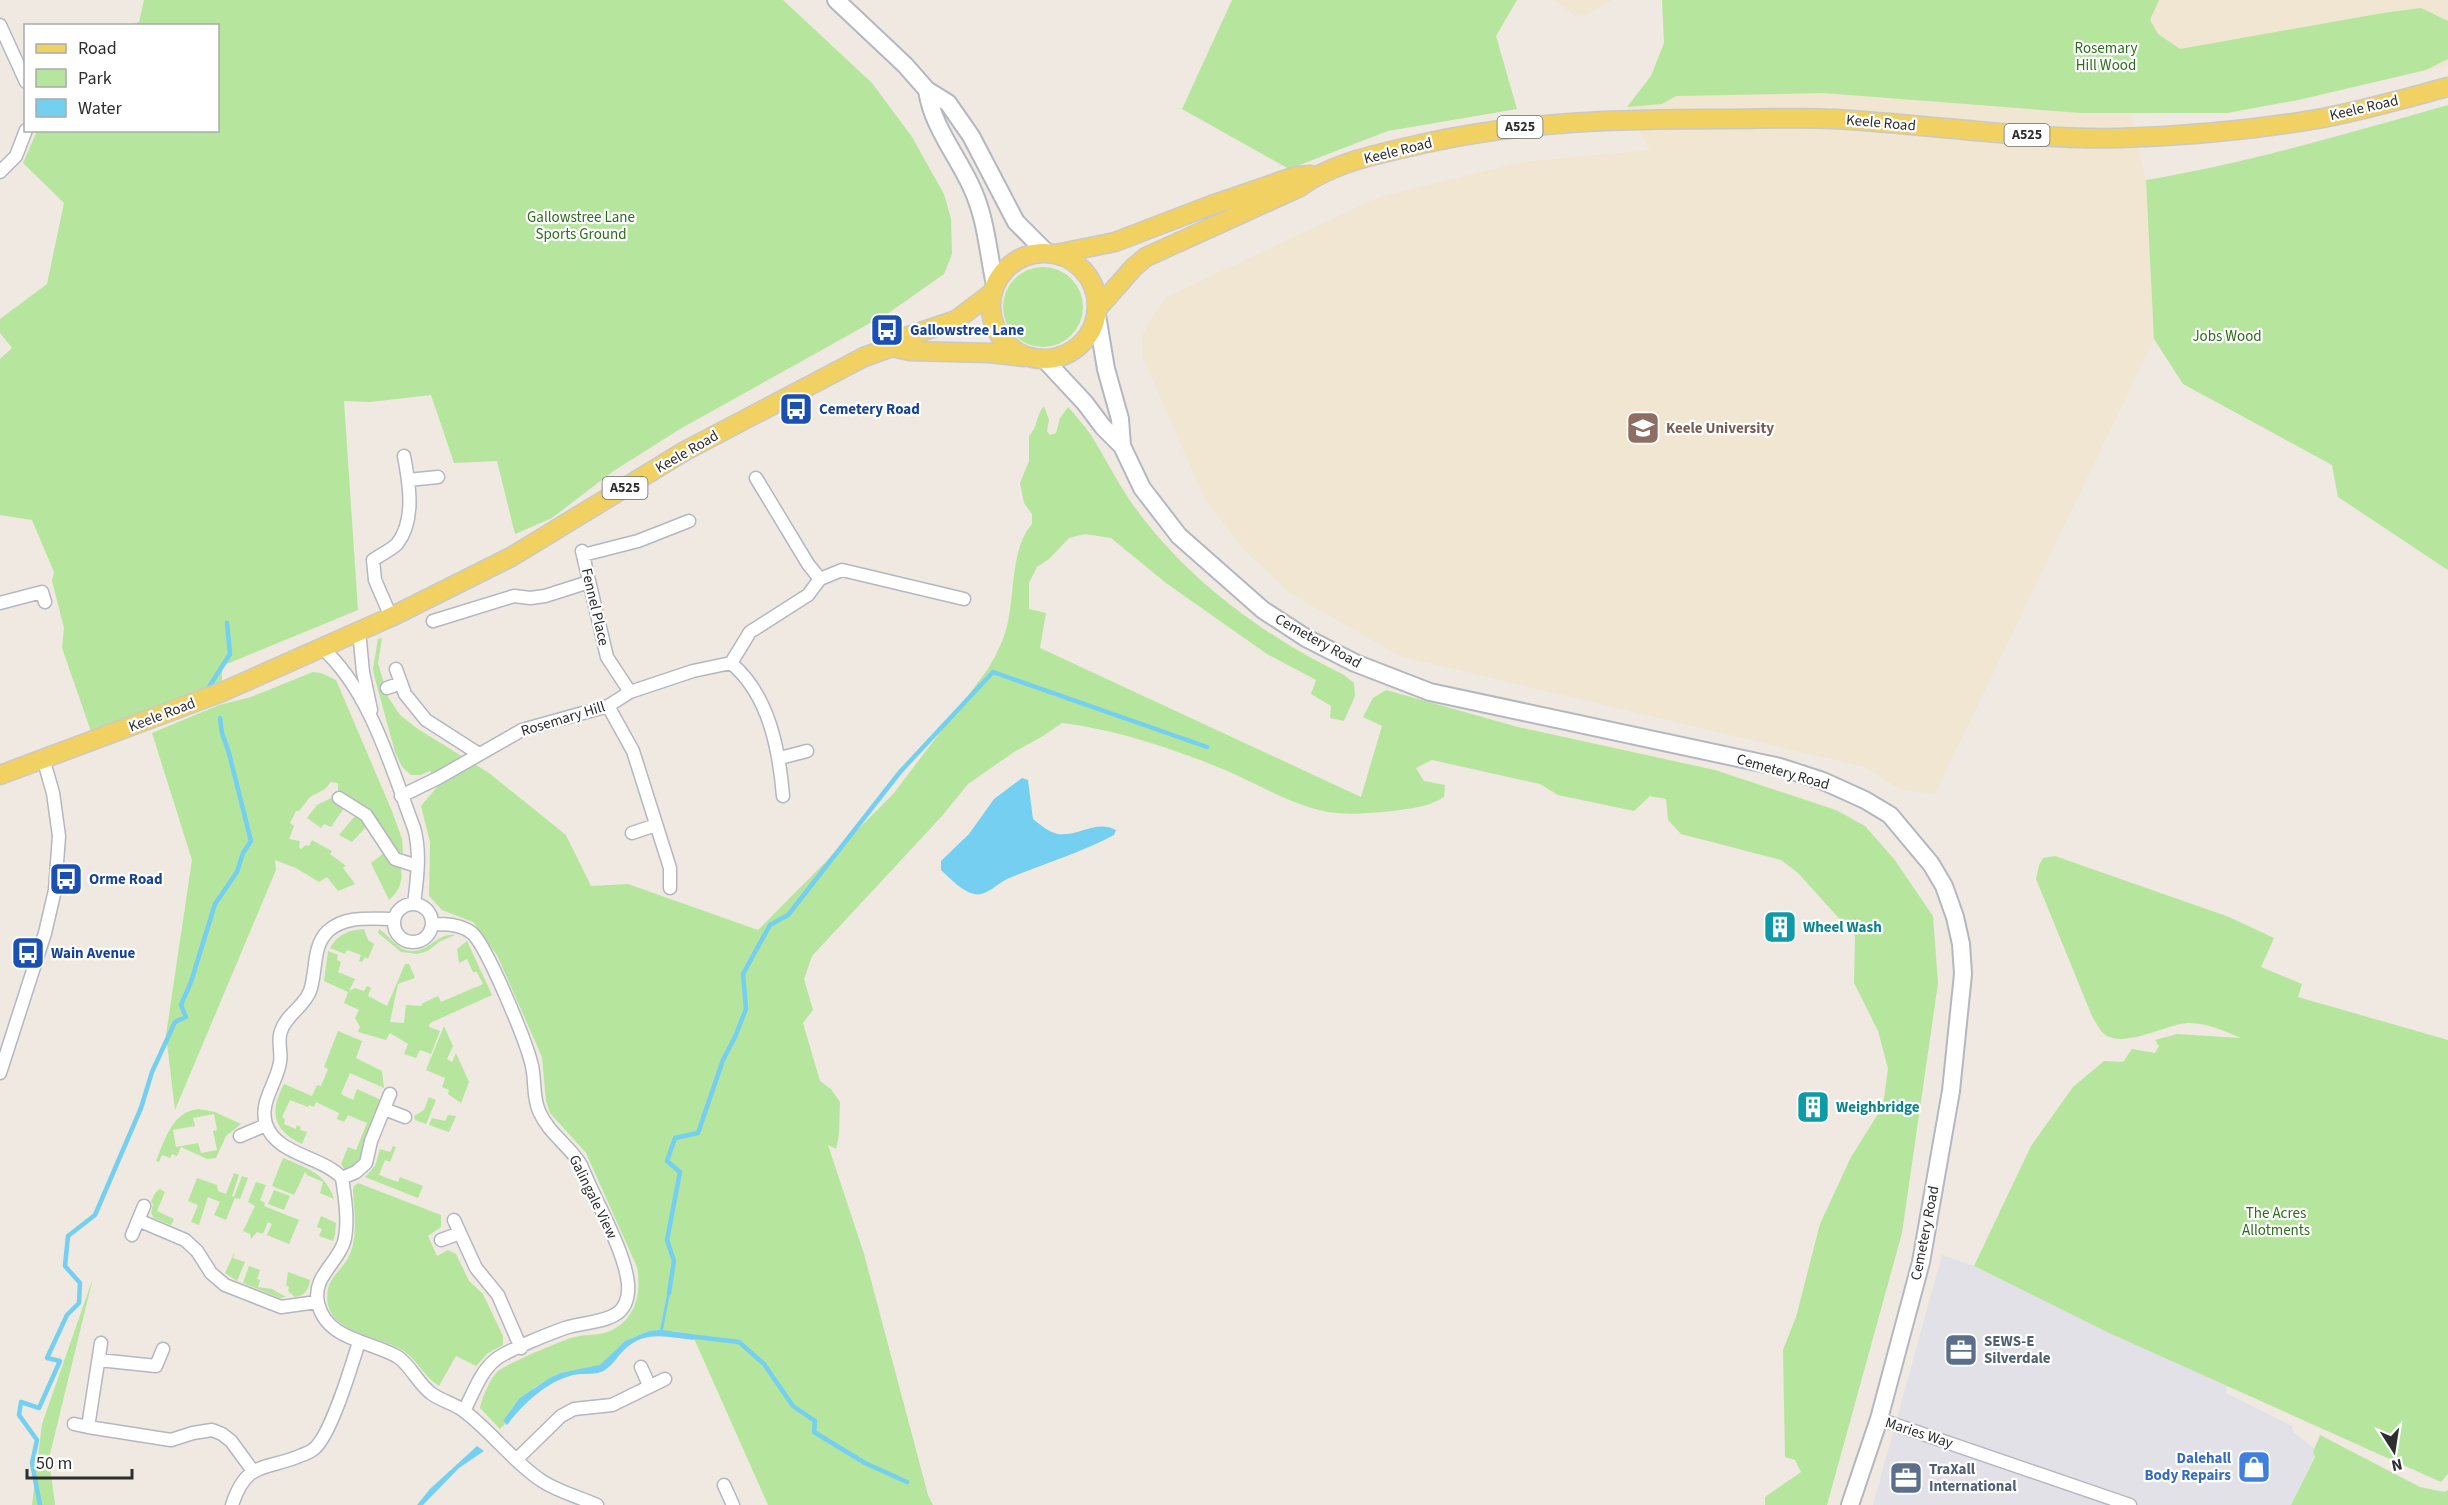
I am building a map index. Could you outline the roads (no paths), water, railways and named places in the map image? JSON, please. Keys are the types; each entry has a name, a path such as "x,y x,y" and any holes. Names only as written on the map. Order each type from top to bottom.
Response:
{"main road":[{"name":"Keele Road","path":"1097,312 1134,267 1146,257 1300,187 1316,175 1409,147 1464,135 1544,123 1642,119 1832,119 2045,136 2118,138 2201,134 2275,126 2343,114 2448,87"},
{"name":"Keele Road","path":"1051,254 1115,242 1296,176 1316,175"},
{"path":"1034,254 1051,254 1073,261 1088,276 1096,294 1097,312 1089,334 1082,343 1065,355 1039,359 1014,350 999,334 992,315 994,288 1000,276 1015,262 1034,254"},
{"name":"Keele Road","path":"0,775 222,692 391,617 511,557 685,452 864,357 892,347 903,338 956,320 994,288"},
{"name":"Keele Road","path":"892,347 910,351 990,353 1039,359"}],"street":[{"path":"836,0 905,65 927,90 948,103 971,136 1016,222 1051,254"},
{"path":"0,25 24,78"},
{"path":"927,90 930,110 972,187 980,211 994,288"},
{"path":"0,172 16,156 25,132"},
{"name":"Cemetery Road","path":"1097,312 1110,386 1120,419 1122,446"},
{"name":"Cemetery Road","path":"1039,359 1085,403 1103,427 1122,446 1142,488 1179,536 1263,610 1306,638 1345,658 1430,692 1780,767 1823,781 1865,800 1890,815 1931,864 1944,886 1955,917 1963,974 1951,1091 1921,1262 1879,1419 1850,1505"},
{"path":"391,617 375,579 373,560 396,544 405,527 409,508 404,456"},
{"path":"408,480 438,477"},
{"path":"756,478 808,564 820,579"},
{"name":"Fennel Place","path":"630,692 607,657 582,553 638,541 689,521"},
{"path":"783,796 780,758 768,717 744,674 732,663 750,632 808,595 820,579 842,570 964,599"},
{"path":"434,621 514,596 530,598 545,596 590,582"},
{"path":"0,603 44,597"},
{"path":"358,631 363,672 374,726"},
{"path":"322,648 337,661 350,679 374,726 416,837 417,866 414,904"},
{"name":"Rosemary Hill","path":"401,796 438,778 522,730 608,706 630,692 693,670 732,663"},
{"path":"396,669 405,694 426,720 479,754"},
{"path":"387,688 401,683"},
{"path":"608,706 633,751 670,868 670,888"},
{"path":"780,758 807,751"},
{"path":"0,1073 45,933 55,890 59,836 54,793 43,758"},
{"path":"339,798 366,815 395,859 417,866"},
{"path":"632,833 656,825"},
{"path":"414,904 420,905 429,912 432,924 428,936 417,942 410,942 395,932 394,919 403,906 414,904"},
{"path":"394,919 346,920 332,928 321,940 309,994 281,1030 280,1062 265,1106 266,1125 283,1145 325,1165 342,1179 345,1200 344,1240 336,1257 321,1278 317,1290 317,1302 322,1315 331,1326 359,1342 398,1357 431,1394 464,1411 543,1482 597,1505"},
{"name":"Galingale View","path":"432,924 446,924 466,929 480,942 532,1062 536,1100 540,1113 544,1122 574,1155 580,1166 625,1268 627,1294 620,1310 602,1322 566,1327 499,1358 488,1367 464,1411"},
{"path":"342,1179 365,1165 371,1141 390,1094"},
{"path":"384,1109 405,1117"},
{"path":"240,1136 266,1125"},
{"path":"132,1236 144,1206"},
{"path":"138,1220 185,1240 196,1250 211,1273 225,1285 281,1307 317,1302"},
{"path":"454,1220 476,1268 498,1295 521,1348"},
{"path":"441,1240 460,1233"},
{"path":"232,1505 241,1481 253,1471 269,1464 292,1460 313,1450 324,1437 359,1342"},
{"path":"88,1427 101,1343"},
{"path":"99,1360 156,1366 163,1349"},
{"path":"641,1367 649,1385"},
{"path":"516,1460 561,1416 574,1409 612,1405 665,1379"},
{"name":"Maries Way","path":"1879,1419 2130,1505"},
{"path":"74,1424 171,1440 213,1425 231,1442 253,1471"},
{"path":"724,1485 733,1505"}],"water":[{"path":"1022,778 1028,780 1033,819 1045,828 1058,834 1065,834 1102,826 1116,830 1114,835 1075,853 1007,879 982,894 969,892 941,870 941,861 969,834 994,799"},
{"path":"669,1285 671,1288 663,1330 692,1334 695,1340 658,1336 641,1339 632,1343 605,1370 563,1378 544,1388 520,1409 507,1425 503,1421 520,1398 548,1379 560,1373 600,1365 625,1341 649,1331 660,1330"},
{"path":"477,1446 484,1451 459,1468 423,1505 417,1505 430,1489"}],"waterway":[{"path":"209,687 230,654 227,623"},
{"path":"669,1293 674,1261 667,1240 680,1172 667,1161 675,1138 698,1133 723,1060 746,1009 743,974 770,925 788,915 900,772 993,672 1207,747"},
{"path":"40,1505 32,1463 37,1440 19,1415 21,1402 39,1408 60,1361 47,1358 67,1315 79,1303 80,1283 65,1266 68,1236 95,1215 141,1108 152,1072 175,1022 186,1017 181,1005 191,982 215,904 237,872 243,853 251,841 220,718"},
{"path":"688,1336 739,1342 764,1364 793,1406 815,1421 814,1432 865,1463 907,1482"}],"place":[{"name":"Gallowstree Lane","path":"887,330"},
{"name":"Cemetery Road","path":"796,409"},
{"name":"Keele University","path":"1643,428"},
{"name":"Orme Road","path":"66,879"},
{"name":"Wheel Wash","path":"1780,927"},
{"name":"Wain Avenue","path":"28,953"},
{"name":"Weighbridge","path":"1813,1107"},
{"name":"SEWS-E Silverdale","path":"1961,1350"},
{"name":"Dalehall Body Repairs","path":"2254,1467"},
{"name":"TraXall International","path":"1906,1478"}],"park label":[{"name":"Rosemary Hill Wood","path":"2106,56"},
{"name":"Gallowstree Lane Sports Ground","path":"581,226"},
{"name":"Jobs Wood","path":"2227,336"},
{"name":"The Acres Allotments","path":"2276,1222"}]}
